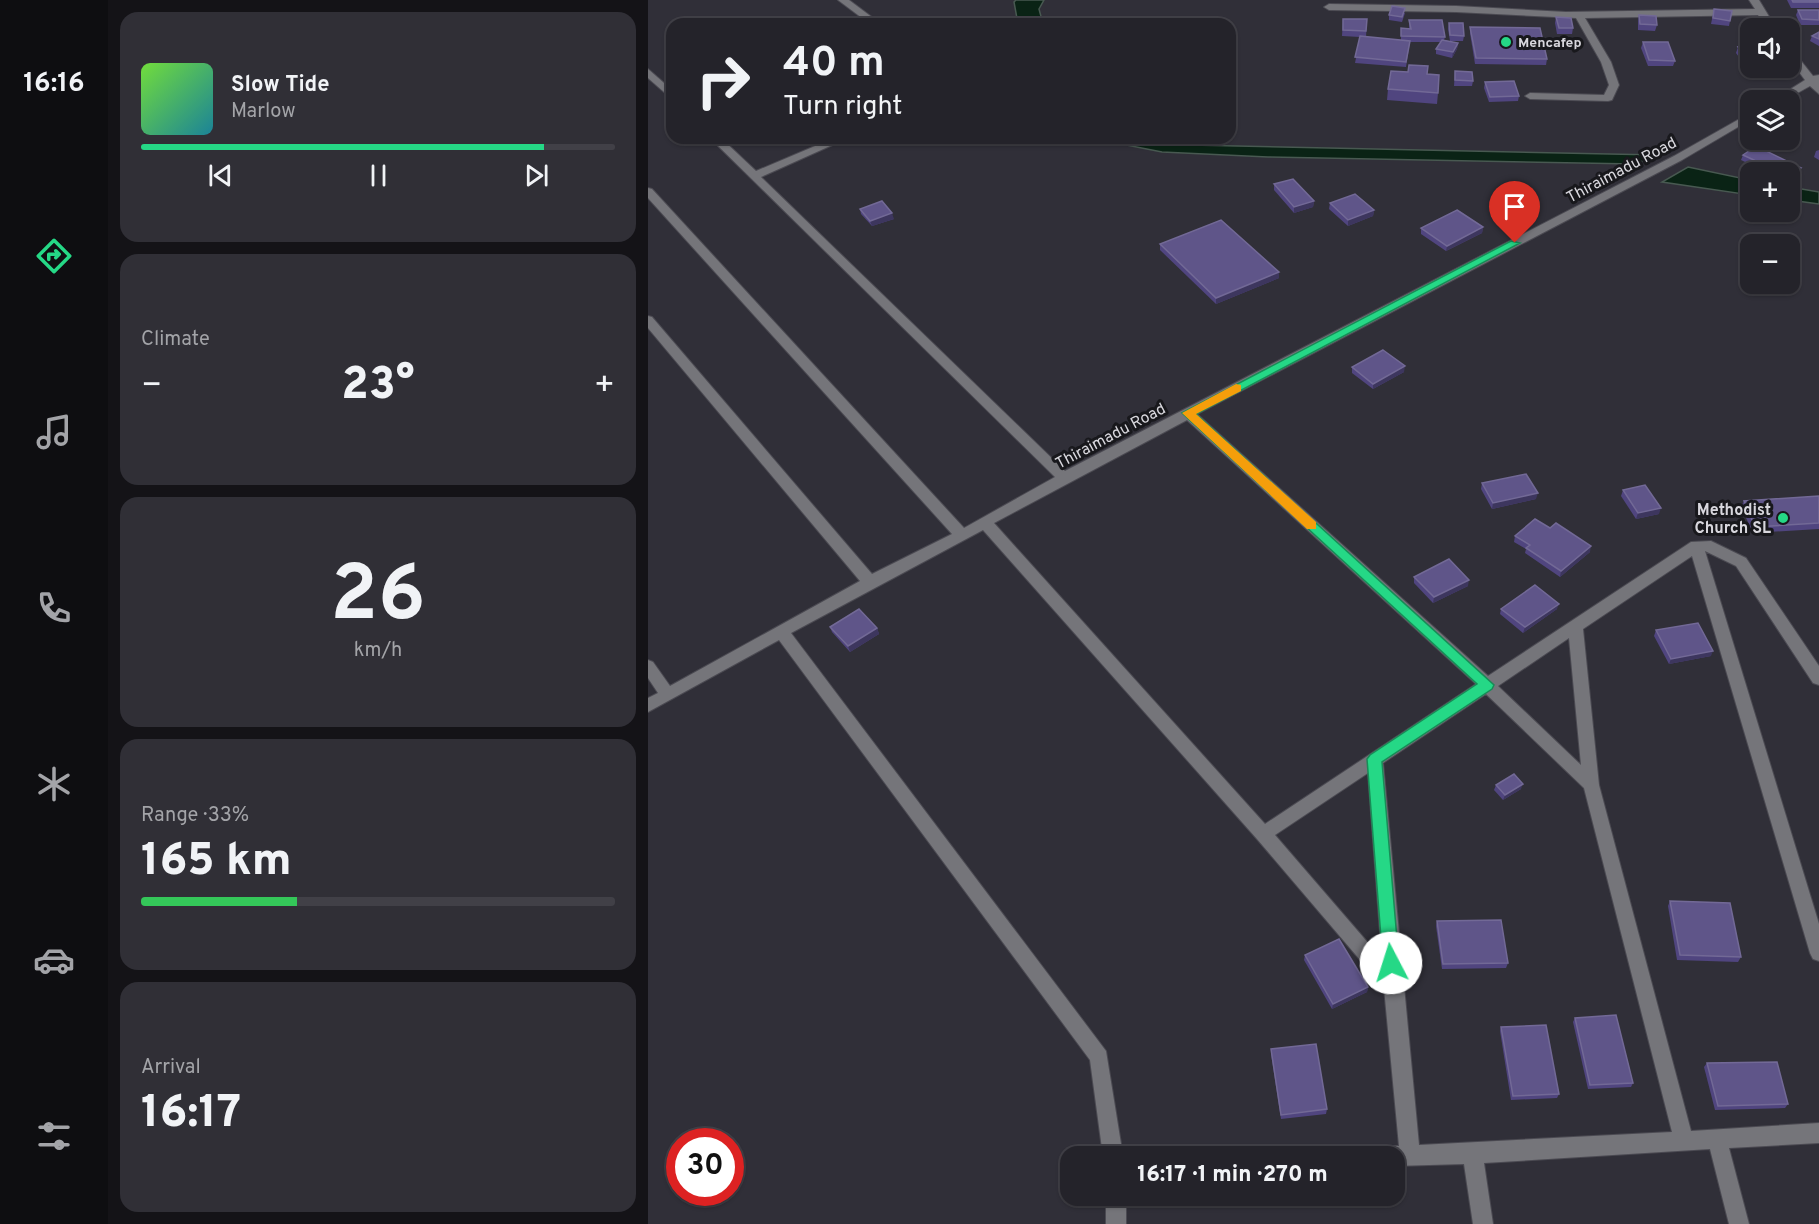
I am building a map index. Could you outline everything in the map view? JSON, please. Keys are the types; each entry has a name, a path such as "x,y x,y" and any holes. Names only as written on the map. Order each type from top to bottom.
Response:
{"street":[{"path":"843,0 868,18"},
{"path":"1754,0 1764,18"},
{"path":"1329,7 1456,9 1579,15 1759,12"},
{"path":"1530,96 1608,98 1614,85 1606,62 1579,15"},
{"path":"1800,64 1814,79 1819,91"},
{"path":"648,72 666,90"},
{"path":"1795,90 1814,79"},
{"name":"Thiraimadu Road","path":"648,706 870,582 962,535 1064,478 1678,158 1740,122"},
{"path":"721,144 1064,478"},
{"path":"753,176 829,144"},
{"path":"648,191 962,535"},
{"path":"648,321 870,582"},
{"path":"1188,413 1487,685 1591,785"},
{"path":"985,522 1263,834 1393,985"},
{"path":"1263,834 1696,546 1711,546 1741,562 1819,679"},
{"path":"1696,546 1819,953"},
{"path":"1575,626 1591,785 1684,1141"},
{"path":"781,631 1099,1057 1112,1146"},
{"path":"648,666 668,695"},
{"path":"1375,759 1393,985 1410,1155"},
{"path":"1405,1155 1473,1154 1819,1133"},
{"path":"1717,1139 1739,1224"},
{"path":"1473,1154 1483,1224"},
{"path":"1116,1206 1116,1224"}],"shaded area":[{"path":"1016,0 1044,0 1039,9 1041,18 1017,18 1014,2"},
{"path":"1121,144 1658,155 1635,164 1268,157 1162,152"},
{"path":"1688,167 1740,178 1740,194 1662,182"},
{"path":"1800,189 1819,192 1819,204 1800,201"}],"building":[{"path":"1792,0 1819,0 1819,2 1793,2"},
{"path":"1392,6 1405,8 1402,17 1389,15"},
{"path":"1714,9 1732,11 1730,21 1713,18"},
{"path":"1798,10 1819,10 1819,20 1802,19"},
{"path":"1639,15 1656,16 1657,25 1640,24"},
{"path":"1556,17 1571,18 1573,28 1559,28"},
{"path":"1343,19 1367,19 1366,31 1343,30"},
{"path":"1409,20 1442,20 1445,37 1401,36 1401,28 1411,29"},
{"path":"1449,23 1463,23 1464,36 1450,35"},
{"name":"Mencafep","path":"1470,27 1540,28 1547,59 1476,58"},
{"path":"1819,32 1819,39 1812,36"},
{"path":"1360,36 1410,41 1406,62 1355,57"},
{"path":"1442,40 1458,43 1453,52 1436,49"},
{"path":"1643,42 1668,42 1675,61 1649,60"},
{"path":"1409,65 1428,66 1427,74 1439,75 1438,93 1388,89 1391,71 1408,72"},
{"path":"1455,71 1472,72 1473,81 1455,80"},
{"path":"1514,81 1519,96 1490,97 1485,82"},
{"path":"1750,150 1764,150 1789,162 1758,162 1743,155"},
{"path":"1293,179 1314,201 1294,207 1274,184"},
{"path":"1355,194 1374,210 1348,220 1330,203"},
{"path":"882,201 892,213 870,221 860,209"},
{"path":"1457,210 1483,227 1447,246 1421,228"},
{"path":"1221,220 1279,272 1216,298 1160,244"},
{"path":"1383,350 1405,366 1373,384 1352,367"},
{"path":"1526,474 1538,493 1493,503 1482,483"},
{"path":"1645,485 1661,508 1638,513 1623,490"},
{"name":"Methodist Church SL","path":"1819,496 1819,523 1755,527 1744,501"},
{"path":"1535,519 1550,528 1556,523 1591,546 1561,571 1526,548 1530,545 1515,536"},
{"path":"1449,559 1469,580 1434,597 1414,577"},
{"path":"1535,585 1559,604 1525,627 1501,609"},
{"path":"859,609 877,628 848,646 830,627"},
{"path":"1698,623 1713,651 1671,659 1656,630"},
{"path":"1514,774 1523,784 1505,795 1496,785"},
{"path":"1670,901 1730,903 1741,957 1680,955"},
{"path":"1501,920 1508,963 1443,964 1437,921"},
{"path":"1339,939 1368,987 1333,1004 1305,955"},
{"path":"1616,1015 1633,1083 1590,1085 1575,1018"},
{"path":"1546,1025 1559,1094 1513,1096 1501,1027"},
{"path":"1316,1044 1327,1109 1281,1115 1271,1049"},
{"path":"1777,1062 1788,1104 1718,1106 1707,1063"}],"slow traffic":[{"path":"1236,388 1188,413 1312,526"}],"place":[{"name":"Mencafep","path":"1506,42"},
{"name":"Methodist Church SL","path":"1783,518"}],"route":[{"path":"1391,963 1375,759 1487,685 1188,413 1515,243"}]}
